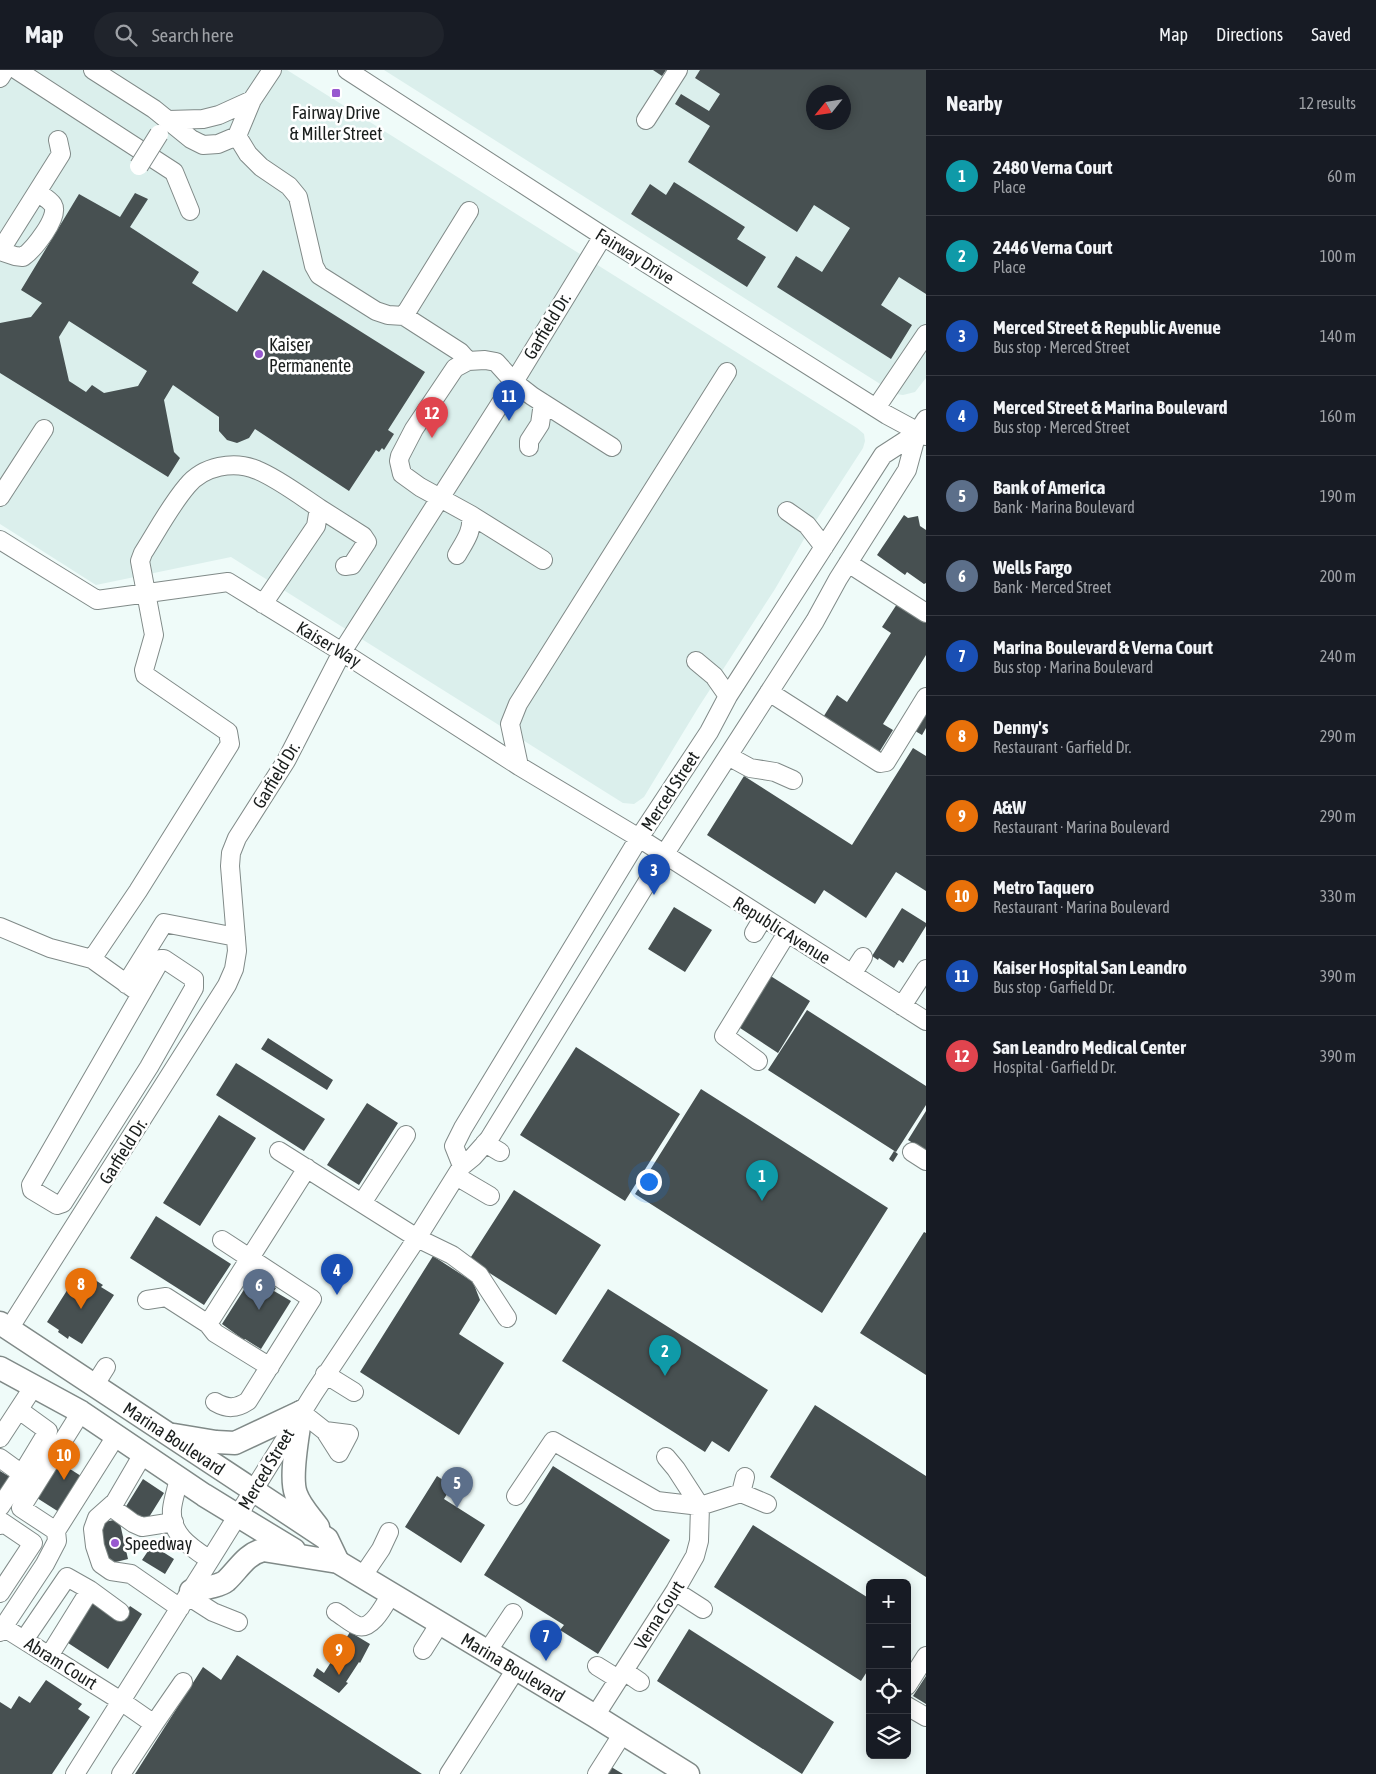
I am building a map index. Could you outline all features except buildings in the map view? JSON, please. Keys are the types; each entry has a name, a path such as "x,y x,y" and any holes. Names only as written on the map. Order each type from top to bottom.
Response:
{"main road":[{"name":"Marina Boulevard","path":"3,1329 94,1386 327,1539"},
{"name":"Marina Boulevard","path":"0,1368 81,1412 179,1478 305,1557 338,1562 688,1774"},
{"path":"165,1434 235,1443 301,1412"},
{"path":"301,1412 294,1466 294,1487 301,1504 327,1539 338,1562"},
{"path":"186,1598 225,1582 240,1564 258,1551 263,1550 305,1557"}],"street":[{"path":"0,78 4,70"},
{"path":"17,70 174,172 190,211"},
{"path":"93,70 163,127 184,134 203,144 218,144 237,136 252,100 272,70"},
{"name":"Fairway Drive","path":"347,70 603,236 876,408 923,429"},
{"path":"646,120 678,70"},
{"path":"139,166 163,127 219,115 252,100"},
{"path":"237,136 248,154 289,186 298,196 314,266 319,275 376,311 404,316 460,352 468,361"},
{"path":"37,192 53,205 52,221 31,252 23,257 0,251 37,192 61,154 58,140"},
{"path":"404,316 469,211"},
{"name":"Garfield Dr.","path":"3,1329 127,1145 227,986 234,969 237,951 230,866 231,853 237,838 286,761 342,652 514,382 603,236"},
{"path":"876,408 926,334"},
{"path":"543,560 440,496 420,488 402,474 399,461 400,456 414,429 450,374 459,365 468,361 485,360 496,362 514,382 612,447"},
{"path":"519,766 510,724 518,704 727,372"},
{"path":"529,446 529,441 540,424 543,403"},
{"path":"0,497 44,429"},
{"name":"Merced Street","path":"75,1774 238,1516 301,1412 459,1171 493,1148 573,1018 664,855 815,621 848,563 902,490 907,470 923,429"},
{"name":"Merced Street","path":"459,1171 454,1146 463,1128 639,838 709,732 728,696 882,455 923,429"},
{"path":"92,959 230,744 228,732 145,675 144,670 154,635 140,561 143,553 188,484 199,475 216,466 231,465 256,470 363,536 366,542 352,565 345,566"},
{"path":"263,604 316,526 319,508"},
{"path":"788,511 807,525 824,547"},
{"path":"457,555 470,533 472,524 470,515"},
{"name":"Kaiser Way","path":"0,540 98,600 228,582 342,652 519,766 639,838"},
{"path":"848,563 926,613"},
{"path":"696,661 714,676 728,696"},
{"path":"769,692 880,763 886,762 926,697"},
{"path":"728,756 750,768 775,772 793,780"},
{"name":"Republic Avenue","path":"639,838 926,1021"},
{"path":"754,933 763,918"},
{"path":"126,984 164,923 236,937"},
{"path":"0,926 50,948 92,959 141,994"},
{"path":"758,1061 724,1036 787,933"},
{"path":"852,974 863,957"},
{"path":"161,959 164,959 194,979 194,988 149,1067 63,1203 57,1205 32,1190 31,1185 141,994 161,959"},
{"path":"902,1006 926,969"},
{"path":"362,1203 406,1135"},
{"path":"279,1151 416,1238 452,1255 479,1275 507,1318"},
{"path":"208,1324 306,1168"},
{"path":"459,1171 490,1196"},
{"path":"215,1402 223,1407 236,1407 248,1401 312,1299 222,1240"},
{"path":"147,1300 166,1296 208,1324 215,1333 270,1367"},
{"path":"94,1386 106,1367"},
{"path":"326,1374 354,1392"},
{"path":"0,1438 34,1386"},
{"path":"0,1593 33,1543 0,1518 22,1474 48,1430 18,1410"},
{"path":"56,1531 21,1508 81,1412"},
{"path":"301,1412 325,1431"},
{"path":"1,1628 45,1564 57,1541 56,1531 116,1436"},
{"path":"516,1496 553,1441 657,1501 700,1506 743,1485 767,1504"},
{"path":"143,1454 111,1507 97,1518 93,1528 100,1564 111,1571 131,1574 238,1622"},
{"path":"666,1457 700,1506"},
{"path":"0,1458 22,1474"},
{"path":"179,1478 172,1510 176,1531 181,1538 210,1560"},
{"name":"Verna Court","path":"595,1716 675,1591 695,1556 699,1541 700,1506"},
{"path":"111,1507 133,1523 142,1527 174,1522"},
{"path":"362,1577 381,1549 389,1532"},
{"path":"24,1640 67,1577 90,1590 120,1612"},
{"path":"49,1656 90,1590"},
{"path":"675,1591 703,1609"},
{"path":"336,1612 358,1626 363,1626 374,1621 391,1594"},
{"path":"487,1652 513,1613"},
{"path":"423,1650 440,1624"},
{"name":"Abram Court","path":"1,1628 24,1640 154,1724"},
{"path":"911,1680 926,1656"},
{"path":"597,1666 640,1682"},
{"path":"449,1774 516,1669"},
{"path":"121,1774 183,1682"},
{"path":"911,1708 926,1717"},
{"path":"596,1774 623,1733"}],"shaded area":[{"path":"0,70 287,70 864,434 863,448 804,539 775,589 698,708 644,797 634,804 623,803 231,557 96,585 0,524"},
{"path":"384,70 926,70 926,378 915,392 903,395 896,394"}],"place":[{"name":"Fairway Drive & Miller Street","path":"336,93"},
{"name":"Kaiser Permanente","path":"259,354"},
{"name":"Kaiser Hospital San Leandro","path":"509,421"},
{"name":"San Leandro Medical Center","path":"432,438"},
{"name":"Merced Street & Republic Avenue","path":"654,895"},
{"name":"2480 Verna Court","path":"762,1201"},
{"name":"Merced Street & Marina Boulevard","path":"337,1295"},
{"name":"Denny's","path":"81,1309"},
{"name":"Wells Fargo","path":"259,1310"},
{"name":"2446 Verna Court","path":"665,1376"},
{"name":"Metro Taquero","path":"64,1480"},
{"name":"Bank of America","path":"457,1508"},
{"name":"Speedway","path":"115,1543"},
{"name":"Marina Boulevard & Verna Court","path":"546,1661"},
{"name":"A&W","path":"339,1675"}]}
